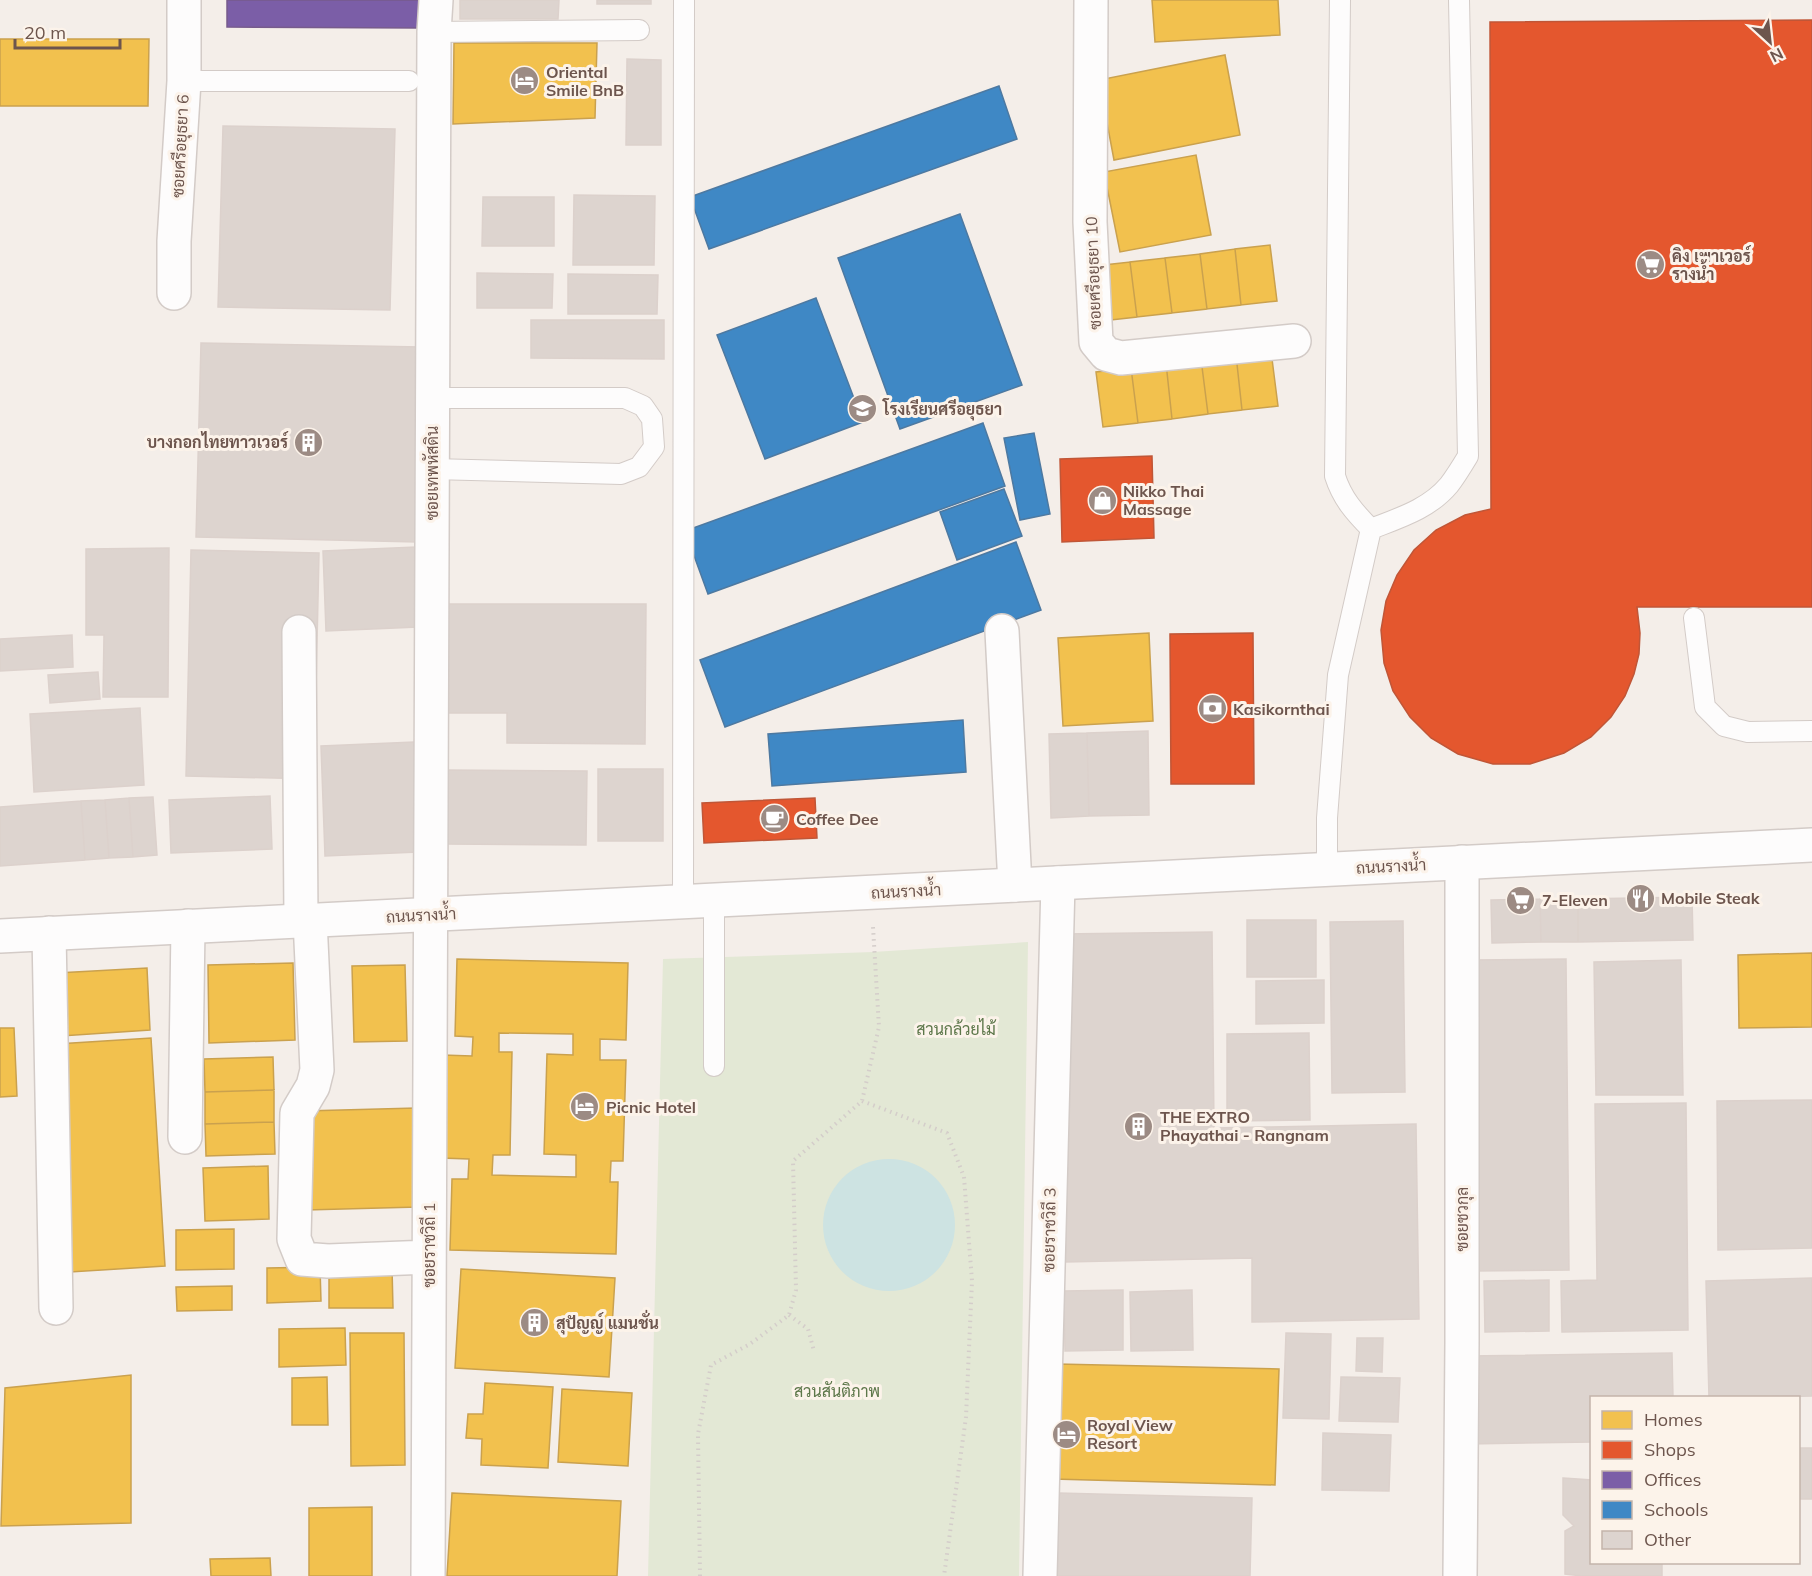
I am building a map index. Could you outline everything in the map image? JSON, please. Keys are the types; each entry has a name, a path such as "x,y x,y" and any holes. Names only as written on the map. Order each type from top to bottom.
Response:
{"street":[{"name":"ซอยศรีอยุธยา 6","path":"174,293 174,241 184,81 184,0"},
{"name":"ซอยเทพหัสดิน","path":"430,914 439,706 432,469 436,0"},
{"name":"ซอยศรีอยุธยา 10","path":"1091,0 1090,222 1096,342 1106,354 1121,358 1294,341"},
{"path":"1002,631 1015,885"},
{"path":"299,632 306,920 317,1070 313,1086 297,1113 294,1239 302,1259 328,1261 429,1257"},
{"name":"ถนนรางน้ำ","path":"0,936 1812,845"},
{"name":"ซอยชวกุล","path":"1460,1576 1462,862"},
{"name":"ซอยราชวิถี 3","path":"1040,1576 1058,884"},
{"name":"ซอยราชวิถี 1","path":"428,1576 430,914"},
{"path":"185,1137 188,926"},
{"path":"49,933 56,1308"}],"lane":[{"path":"684,0 698,901 714,1066"},
{"path":"1340,0 1335,476 1349,507 1371,529"},
{"path":"1371,529 1427,505 1449,485 1468,456 1458,0"},
{"path":"434,32 639,30"},
{"path":"184,81 409,81"},
{"path":"432,469 621,474 639,467 654,447 652,419 643,406 625,398 433,398"},
{"path":"1328,869 1327,819 1338,675 1371,529"},
{"path":"1694,618 1704,707 1724,726 1748,732 1812,731"}],"path":[{"path":"700,1576 698,1434 711,1365 750,1344 789,1315 796,1290 793,1161 862,1101 879,1028 873,927"},
{"path":"862,1101 947,1133 964,1177 972,1281 966,1417 944,1576"},
{"path":"789,1315 808,1329 814,1351"}],"green space":[{"name":"สวนสันติภาพ","path":"1028,942 1019,1576 648,1576 663,959 873,952"}],"shaded area":[{"path":"889,1159 914,1164 936,1178 950,1200 955,1225 950,1250 936,1272 914,1286 889,1291 864,1286 842,1272 828,1250 823,1225 828,1200 842,1178 864,1164"}],"building: Homes":[{"path":"1152,0 1278,0 1280,35 1155,42"},
{"path":"0,39 149,39 148,106 0,106"},
{"name":"Oriental Smile BnB","path":"454,43 597,43 595,118 453,124"},
{"path":"1225,55 1240,135 1114,160 1099,80"},
{"path":"1196,155 1211,235 1120,252 1104,172"},
{"path":"1270,245 1277,301 1241,305 1235,249"},
{"path":"1235,249 1241,305 1207,309 1200,254"},
{"path":"1200,254 1207,309 1172,313 1165,258"},
{"path":"1165,258 1172,313 1137,317 1130,262"},
{"path":"1130,262 1137,317 1102,321 1095,266"},
{"path":"1271,351 1278,406 1242,410 1236,355"},
{"path":"1236,355 1242,410 1208,414 1201,359"},
{"path":"1201,359 1208,414 1172,419 1166,363"},
{"path":"1166,363 1172,419 1138,423 1131,368"},
{"path":"1131,368 1138,423 1103,427 1096,372"},
{"path":"1149,633 1153,721 1063,726 1058,638"},
{"path":"1812,953 1812,1027 1739,1028 1738,955"},
{"name":"Picnic Hotel","path":"457,959 628,963 626,1040 600,1039 600,1060 626,1060 623,1161 611,1161 610,1182 618,1182 616,1254 450,1250 452,1179 468,1179 469,1159 441,1158 443,1055 472,1056 473,1037 455,1036","holes":["499,1033 573,1034 573,1055 547,1054 544,1154 576,1155 576,1177 492,1175 493,1155 510,1155 512,1052 499,1052"]},
{"path":"293,963 295,1040 209,1043 208,965"},
{"path":"405,965 407,1041 354,1042 352,966"},
{"path":"147,968 150,1030 61,1036 57,973"},
{"path":"0,1028 14,1028 17,1096 0,1097"},
{"path":"151,1038 165,1266 70,1272 57,1044"},
{"path":"273,1057 274,1090 205,1092 204,1059"},
{"path":"274,1090 274,1122 205,1124 205,1092"},
{"path":"416,1108 418,1207 306,1210 304,1111"},
{"path":"274,1122 275,1154 206,1156 205,1124"},
{"path":"268,1166 269,1219 205,1221 203,1168"},
{"path":"234,1229 234,1269 176,1270 176,1230"},
{"path":"320,1267 321,1301 267,1303 267,1268"},
{"path":"392,1267 393,1308 329,1308 329,1268"},
{"name":"สุปัญญ์ แมนชั่น","path":"461,1269 615,1278 609,1377 455,1368"},
{"path":"232,1286 232,1310 177,1311 176,1287"},
{"path":"345,1328 346,1365 279,1367 279,1329"},
{"path":"350,1333 404,1333 405,1465 351,1466"},
{"path":"1057,1364 1279,1369 1275,1485 1053,1479"},
{"path":"131,1375 131,1523 1,1526 5,1388"},
{"path":"327,1377 328,1425 292,1425 292,1378"},
{"path":"485,1383 553,1387 548,1468 481,1465 482,1439 466,1438 468,1414 483,1414"},
{"path":"562,1389 632,1393 628,1466 558,1462"},
{"path":"452,1493 621,1501 617,1576 447,1576"},
{"path":"372,1507 372,1576 309,1576 309,1508"},
{"path":"270,1558 271,1576 211,1576 210,1559"}],"building: Shops":[{"name":"คิง เพาเวอร์ รางน้ำ","path":"1812,20 1812,607 1637,607 1640,633 1639,654 1634,674 1625,696 1611,717 1591,737 1564,753 1530,764 1493,764 1458,754 1431,738 1410,717 1393,691 1384,663 1381,630 1386,601 1397,575 1414,550 1436,530 1465,515 1491,509 1490,22"},
{"path":"1152,456 1154,538 1062,542 1060,459"},
{"name":"Kasikornthai","path":"1253,633 1254,784 1171,784 1170,634"},
{"path":"815,798 817,838 704,843 702,803"}],"building: Offices":[{"path":"227,0 420,0 420,28 227,27"}],"building: Schools":[{"path":"999,86 1017,139 709,249 690,197"},
{"path":"960,214 1022,385 900,429 838,258"},
{"path":"816,298 863,422 765,459 717,335"},
{"path":"983,423 1005,486 708,594 685,531"},
{"path":"1034,433 1050,514 1020,520 1004,438"},
{"path":"1004,489 1022,536 957,560 940,512"},
{"path":"1016,542 1041,610 725,727 700,660"},
{"path":"963,720 966,772 772,786 768,734"}],"building: Other":[{"path":"460,0 559,0 558,19 460,19"},
{"path":"597,0 651,0 651,4 597,4"},
{"path":"627,59 661,60 661,145 626,145"},
{"path":"223,126 395,129 390,310 218,307"},
{"path":"574,195 655,196 654,265 573,265"},
{"path":"483,197 554,197 554,246 482,246"},
{"path":"477,273 553,274 552,308 477,308"},
{"path":"568,274 658,275 657,314 568,314"},
{"path":"531,320 664,320 664,359 531,358"},
{"name":"บางกอกไทยทาวเวอร์","path":"201,343 421,347 417,542 196,537"},
{"path":"416,547 418,627 326,631 323,551"},
{"path":"169,548 168,697 103,697 104,635 86,635 86,549"},
{"path":"191,550 319,553 314,779 186,776"},
{"path":"447,604 646,604 645,744 507,743 507,713 447,713"},
{"path":"72,635 73,667 0,671 0,639"},
{"path":"98,672 100,699 50,703 48,675"},
{"path":"140,708 144,785 34,792 30,714"},
{"path":"1148,731 1149,815 1089,816 1087,733"},
{"path":"1087,733 1089,816 1051,818 1049,734"},
{"path":"414,742 418,852 325,856 321,746"},
{"path":"598,769 663,769 663,841 598,841"},
{"path":"447,770 587,771 586,845 446,844"},
{"path":"270,796 272,849 171,853 169,800"},
{"path":"153,797 157,855 133,857 129,798"},
{"path":"129,798 133,857 109,858 105,800"},
{"path":"105,800 109,858 85,860 81,801"},
{"path":"81,801 85,860 0,866 0,807"},
{"path":"1692,897 1693,940 1578,942 1578,899"},
{"path":"1540,899 1541,942 1492,943 1491,900"},
{"path":"1540,899 1578,899 1578,942 1541,942"},
{"path":"1247,920 1316,920 1316,977 1247,977"},
{"path":"1403,921 1405,1092 1332,1093 1330,922"},
{"name":"THE EXTRO Phayathai - Rangnam","path":"1212,932 1214,1128 1416,1124 1419,1319 1252,1322 1252,1258 1065,1262 1062,934"},
{"path":"1566,959 1569,1270 1475,1271 1472,960"},
{"path":"1681,960 1683,1095 1596,1095 1594,962"},
{"path":"1324,980 1324,1023 1256,1024 1256,981"},
{"path":"1309,1033 1310,1120 1227,1121 1227,1034"},
{"path":"1812,1100 1812,1248 1718,1250 1717,1101"},
{"path":"1686,1103 1688,1330 1562,1332 1561,1281 1597,1280 1595,1104"},
{"path":"1812,1278 1812,1396 1709,1396 1706,1281"},
{"path":"1549,1280 1549,1331 1485,1332 1484,1281"},
{"path":"1123,1290 1123,1350 1065,1351 1064,1291"},
{"path":"1192,1290 1193,1350 1131,1351 1130,1292"},
{"path":"1286,1333 1331,1334 1329,1419 1283,1418"},
{"path":"1357,1338 1383,1338 1382,1372 1356,1371"},
{"path":"1672,1353 1673,1396 1590,1396 1590,1442 1468,1444 1467,1356"},
{"path":"1341,1377 1400,1378 1398,1422 1339,1421"},
{"path":"1323,1433 1391,1435 1389,1491 1322,1490"},
{"path":"1800,1448 1812,1448 1812,1499 1800,1499"},
{"path":"1563,1478 1590,1480 1590,1564 1662,1564 1662,1576 1565,1574 1565,1531 1574,1526 1563,1515"},
{"path":"1058,1493 1252,1498 1250,1576 1055,1576"}],"place":[{"name":"Oriental Smile BnB","path":"525,81"},
{"name":"คิง เพาเวอร์ รางน้ำ","path":"1651,265"},
{"name":"โรงเรียนศรีอยุธยา","path":"862,409"},
{"name":"บางกอกไทยทาวเวอร์","path":"309,442"},
{"name":"Nikko Thai Massage","path":"1102,500"},
{"name":"Kasikornthai","path":"1212,709"},
{"name":"Coffee Dee","path":"775,819"},
{"name":"Mobile Steak","path":"1640,898"},
{"name":"7-Eleven","path":"1521,900"},
{"name":"Picnic Hotel","path":"585,1107"},
{"name":"THE EXTRO Phayathai - Rangnam","path":"1139,1126"},
{"name":"สุปัญญ์ แมนชั่น","path":"535,1323"},
{"name":"Royal View Resort","path":"1066,1434"}],"park label":[{"name":"สวนกล้วยไม้","path":"956,1029"}]}
